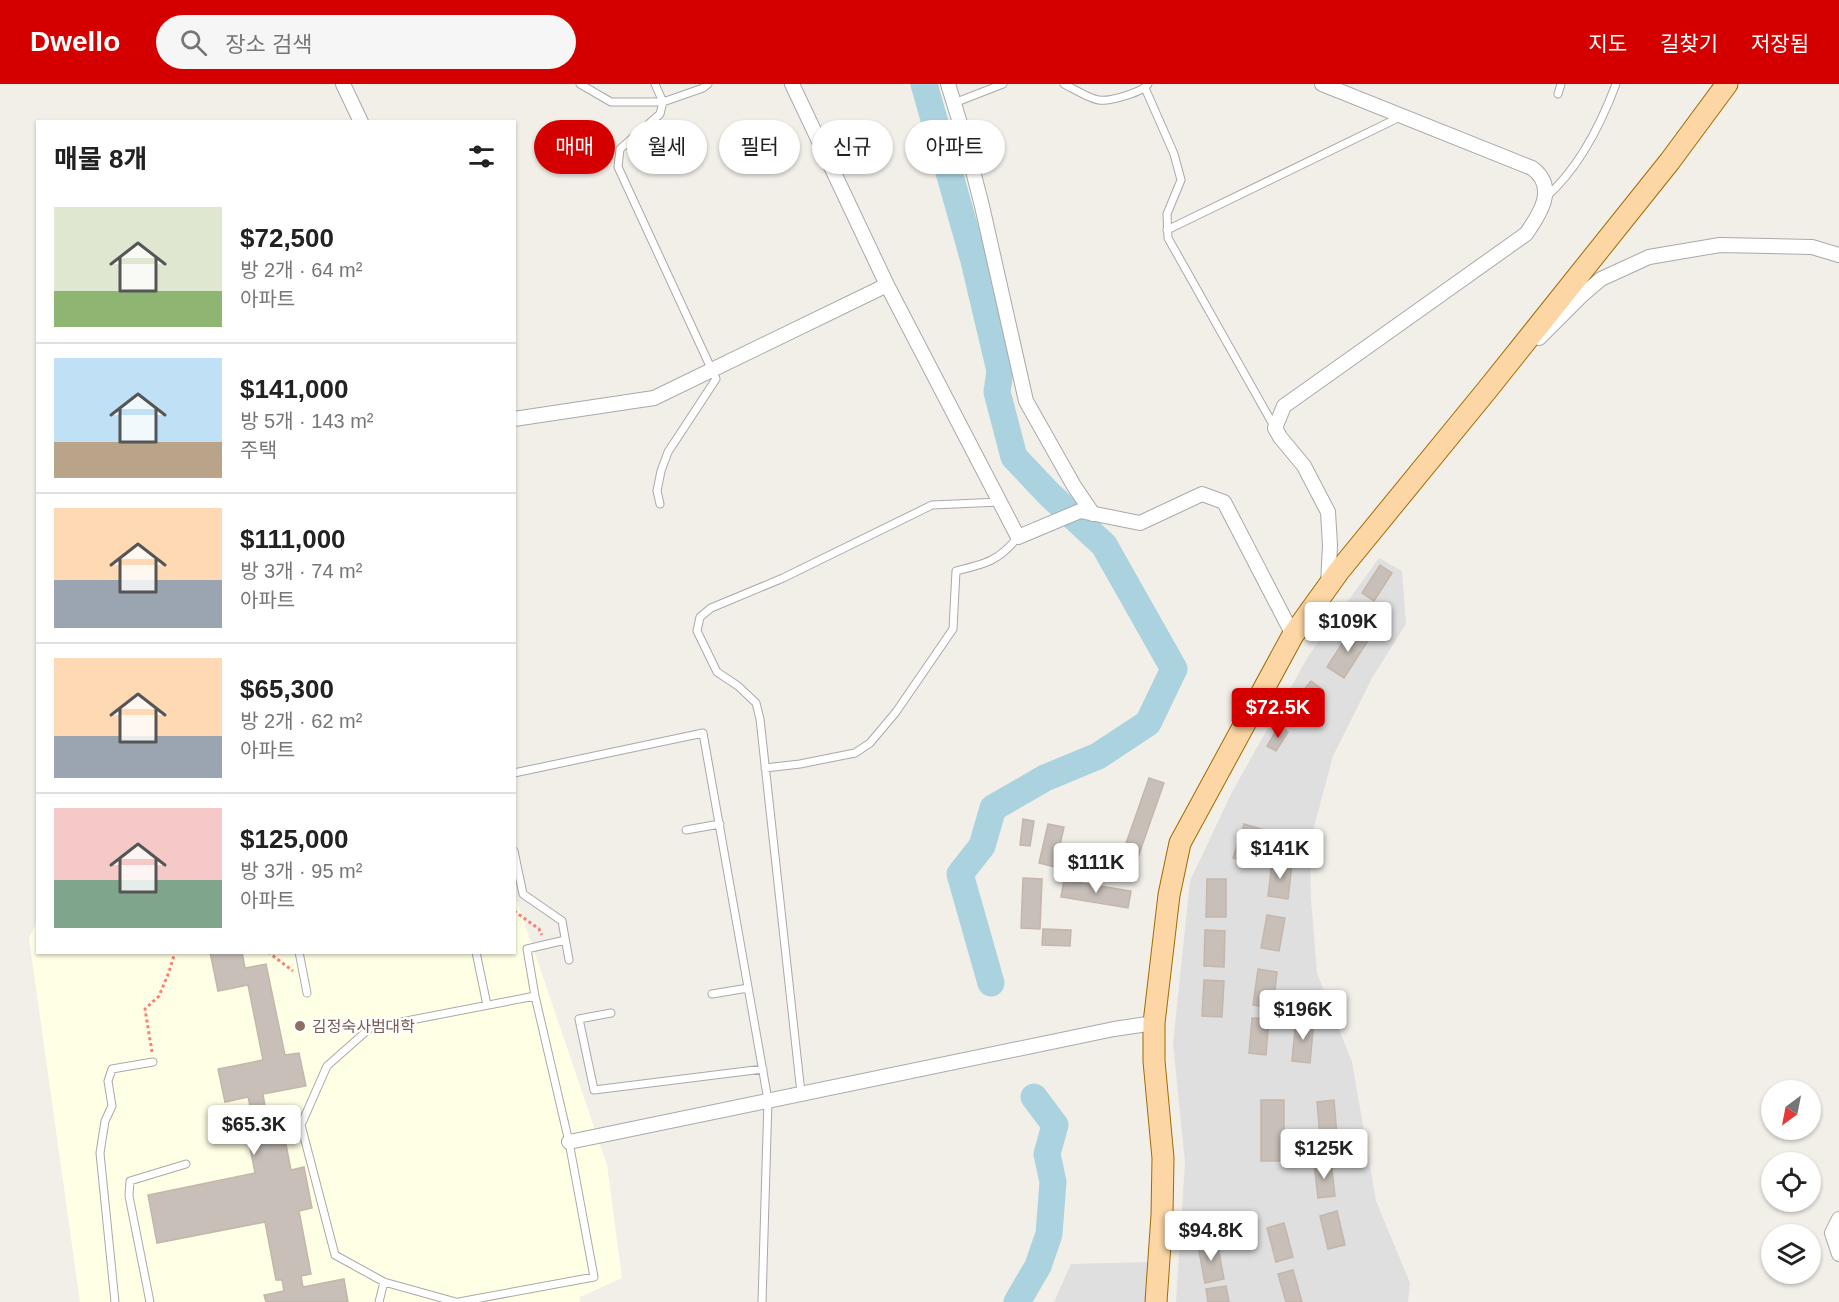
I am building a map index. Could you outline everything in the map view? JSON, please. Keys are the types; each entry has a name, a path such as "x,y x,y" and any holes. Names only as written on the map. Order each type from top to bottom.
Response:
{"main road":[{"path":"1155,1302 1162,1215 1163,1158 1154,1061 1154,1023 1169,895 1180,843 1293,636 1327,588 1670,161 1728,84"}],"street":[{"path":"343,84 360,120"},
{"path":"792,84 887,285 1018,537 1086,512 1140,523 1202,494 1224,502 1293,636"},
{"path":"948,84 982,206 1026,402 1074,486 1086,512"},
{"path":"1327,588 1330,544 1328,512 1304,466 1275,428 1284,405 1526,234 1540,215 1546,197 1540,173 1532,168 1328,85"},
{"path":"1487,390 1601,279 1649,257 1720,245 1812,247 1839,255"},
{"path":"516,419 654,398 887,285"},
{"path":"569,1142 1114,1029 1154,1023"},
{"path":"1839,1220 1832,1233 1839,1254"}],"lane":[{"path":"580,84 611,102 663,102 703,88 708,84"},
{"path":"655,84 663,102 660,114 620,149 618,167 716,380 668,452 657,491 660,504"},
{"path":"954,103 1003,84"},
{"path":"1064,84 1100,101 1126,96 1147,86 1174,154 1181,180 1167,214 1167,238 1275,428"},
{"path":"1558,94 1561,84"},
{"path":"1546,197 1562,183 1592,135 1617,84"},
{"path":"1167,230 1402,116"},
{"path":"801,1093 760,719 756,703 738,686 717,672 697,631 700,616 711,608 783,578 932,505 1000,502"},
{"path":"765,768 800,764 855,753 870,743 896,712 953,629 956,570 985,564 1007,551 1018,537"},
{"path":"516,773 703,733 768,1100 762,1302"},
{"path":"686,830 720,824"},
{"path":"516,861 523,894 562,921 570,960"},
{"path":"535,996 370,1028 327,1066 301,1125 335,1256 384,1282 457,1302 594,1277 569,1142 535,996 527,949 566,940"},
{"path":"298,954 307,993"},
{"path":"476,954 487,1005"},
{"path":"712,994 748,988"},
{"path":"611,1013 579,1018 594,1090 763,1069"},
{"path":"115,1302 100,1153 105,1121 111,1106 108,1081 112,1069 153,1062"},
{"path":"150,1302 129,1196 130,1181 186,1164"},
{"path":"379,1302 384,1282"}],"path":[{"path":"516,912 539,929 548,944"},
{"path":"153,1062 145,1009 159,996 175,954"},
{"path":"270,954 304,978"}],"shaded area":[{"path":"1379,558 1402,571 1406,624 1372,678 1333,756 1310,842 1311,899 1317,973 1352,1062 1376,1201 1410,1283 1408,1302 1176,1302 1185,1162 1173,1044 1190,881 1232,792 1309,655"},
{"name":"김정숙사범대학","path":"516,898 607,1165 622,1278 580,1297 580,1302 80,1302 29,938 36,923 36,954 516,954"},
{"path":"1150,1262 1148,1302 1054,1302 1071,1264"}],"building":[{"path":"1380,565 1392,573 1374,601 1362,593"},
{"path":"1352,628 1369,639 1344,678 1327,667"},
{"path":"1311,681 1323,690 1301,719 1288,709"},
{"path":"1279,726 1288,732 1276,751 1267,746"},
{"path":"1149,778 1164,783 1132,874 1117,869"},
{"path":"1023,819 1034,821 1030,846 1020,845"},
{"path":"1048,824 1064,827 1055,867 1039,863"},
{"path":"1244,824 1261,829 1251,863 1233,858"},
{"path":"1272,862 1292,865 1288,899 1268,896"},
{"path":"1023,878 1042,879 1040,929 1021,928"},
{"path":"1207,879 1226,879 1226,917 1206,917"},
{"path":"1064,880 1131,891 1128,908 1061,897"},
{"path":"1267,915 1285,918 1279,951 1261,948"},
{"path":"1043,929 1071,930 1070,946 1042,945"},
{"path":"1205,930 1225,931 1224,967 1204,966"},
{"path":"210,954 242,954 245,968 266,964 285,1055 299,1053 306,1086 263,1094 266,1112 279,1109 291,1170 304,1167 312,1208 299,1211 311,1274 301,1276 303,1287 344,1279 348,1302 266,1302 264,1295 284,1291 282,1280 276,1280 265,1222 157,1243 148,1195 255,1173 244,1116 252,1114 248,1097 225,1102 218,1069 263,1060 248,985 218,991"},
{"path":"1258,969 1277,972 1273,1007 1253,1005"},
{"path":"1204,980 1224,981 1222,1017 1202,1016"},
{"path":"1252,1018 1269,1019 1266,1055 1249,1053"},
{"path":"1296,1019 1314,1020 1310,1063 1292,1061"},
{"path":"1261,1100 1284,1100 1284,1161 1261,1161"},
{"path":"1334,1100 1337,1136 1320,1137 1317,1102"},
{"path":"1331,1161 1335,1196 1318,1198 1314,1163"},
{"path":"1337,1211 1345,1245 1328,1249 1320,1216"},
{"path":"1284,1223 1293,1257 1276,1262 1267,1228"},
{"path":"1217,1242 1224,1279 1205,1283 1198,1246"},
{"path":"1293,1270 1302,1302 1286,1302 1278,1274"},
{"path":"1226,1286 1229,1302 1208,1302 1206,1289"}],"waterway":[{"path":"924,84 973,257 1000,371 997,392 1014,457 1050,495 1104,545 1174,669 1148,723 1098,756 1045,778 993,808 982,846 960,874 991,983"},
{"path":"1017,1302 1038,1266 1049,1234 1053,1182 1047,1154 1055,1125 1034,1097"}],"place":[{"name":"김정숙사범대학","path":"300,1026"}]}
